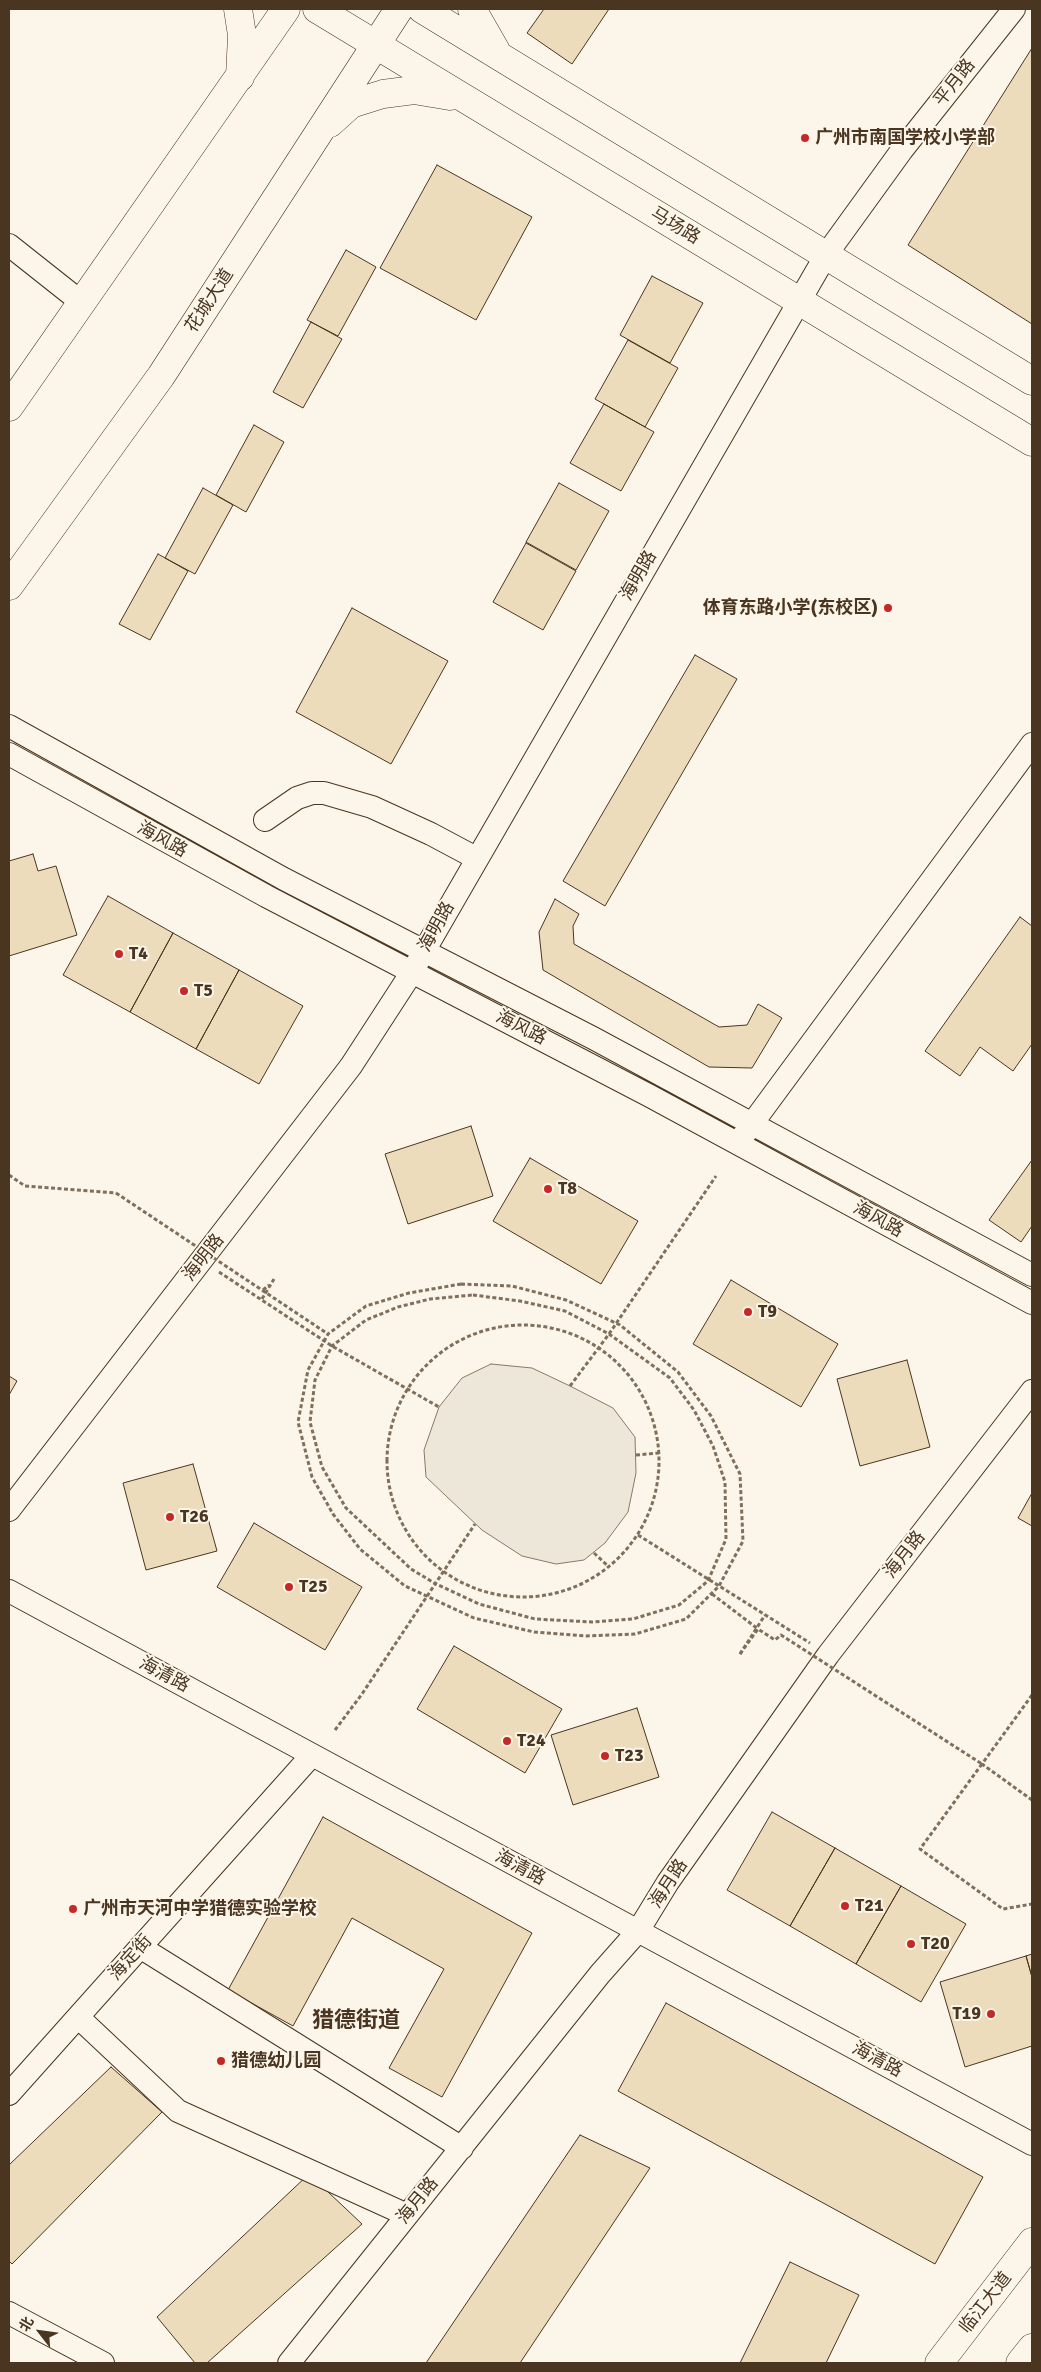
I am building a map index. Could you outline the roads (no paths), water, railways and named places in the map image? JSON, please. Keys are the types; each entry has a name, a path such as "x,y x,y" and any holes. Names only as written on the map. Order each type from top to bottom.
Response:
{"main road":[{"path":"238,9 242,35 240,78"},
{"path":"9,407 240,78 286,9"},
{"name":"马场路","path":"317,9 1032,442"},
{"name":"花城大道","path":"9,586 161,376 314,137 399,9"},
{"path":"422,9 1032,382"},
{"path":"472,9 500,56"},
{"path":"314,137 351,104 383,94 429,91 470,102"},
{"name":"临江大道","path":"939,2363 1032,2242"},
{"path":"1020,2363 1032,2348"}],"street":[{"name":"平月路","path":"799,301 826,255 902,150 1014,9"},
{"path":"9,245 81,302"},
{"name":"海明路","path":"9,1510 351,1066 412,972 476,858 799,301"},
{"name":"海风路","path":"9,726 284,879 592,1038 1032,1275"},
{"path":"738,1143 1032,744"},
{"name":"海风路","path":"9,754 266,896 738,1143 1032,1304"},
{"path":"265,820 297,798 312,793 324,793 372,807 432,834 476,858"},
{"name":"海月路","path":"289,2363 594,1982 638,1931 668,1882 828,1655 1032,1391"},
{"name":"海清路","path":"9,1591 1032,2144"},
{"name":"海定街","path":"9,2094 312,1755"},
{"path":"140,1947 462,2148"},
{"path":"78,2017 178,2111 407,2215"},
{"path":"9,2313 103,2363"}],"place":[{"name":"广州市南国学校小学部","path":"805,138"},
{"name":"体育东路小学(东校区)","path":"888,608"},
{"name":"T4","path":"119,954"},
{"name":"T5","path":"184,991"},
{"name":"T8","path":"548,1189"},
{"name":"T9","path":"748,1312"},
{"name":"T26","path":"170,1517"},
{"name":"T25","path":"289,1587"},
{"name":"T24","path":"507,1741"},
{"name":"T23","path":"605,1756"},
{"name":"T21","path":"845,1906"},
{"name":"广州市天河中学猎德实验学校","path":"73,1909"},
{"name":"T20","path":"911,1944"},
{"name":"T19","path":"991,2014"},
{"name":"猎德幼儿园","path":"221,2061"}],"district":[{"name":"猎德街道","path":"356,2021"}]}
